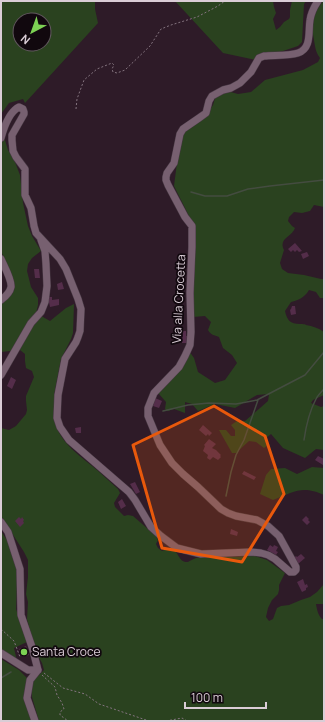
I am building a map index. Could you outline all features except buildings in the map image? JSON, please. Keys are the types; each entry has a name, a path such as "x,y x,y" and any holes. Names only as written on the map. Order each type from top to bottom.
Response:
{"street":[{"path":"312,10 312,3 314,1"},
{"name":"Via alla Crocetta","path":"1,138 5,126 14,110 19,107 24,114 12,135 13,151 25,169 25,195 31,208 36,233 60,259 66,269 78,299 80,309 78,337 65,359 58,396 57,418 64,434 129,492 151,527 177,548 201,554 261,553 275,559 290,572 295,571 296,567 286,547 279,536 268,526 257,520 236,516 221,509 178,468 160,446 148,416 148,408 154,393 179,366 190,345 192,226 185,217 166,180 167,173 174,163 180,134 183,129 206,113 212,96 240,83 251,72 259,58 264,56 298,53 306,47 309,21 312,10 318,1"},
{"path":"1,375 31,323 41,312 44,302 47,286 46,264 45,251 40,238"},
{"path":"1,259 11,287 9,292 1,300"},
{"path":"1,522 8,532 20,569 20,615 32,647 38,670"},
{"path":"1,654 28,670 38,670"},
{"path":"35,721 27,698 30,680 38,670"}],"path":[{"path":"76,108 77,99 84,80 97,69 112,63 114,65 112,69 113,72 116,73 125,70 150,46 161,29 196,17 225,1"},
{"path":"1,629 14,641 22,666"},
{"path":"38,670 55,687 64,709 60,712 60,715 68,721"},
{"path":"38,670 63,688 85,694 99,704 149,721"},
{"path":"166,721 182,718 187,721"}],"highlighted area":[{"path":"214,406 265,436 284,494 242,562 162,548 133,445"}],"green space":[{"path":"1,1 95,1 98,23 25,103 23,99 9,103 1,114"},
{"path":"175,1 273,1 276,13 273,19 276,30 289,19 292,1 306,1 304,4 302,42 298,46 256,60 223,53"},
{"path":"323,1 324,207 314,205 310,211 302,213 294,212 289,217 288,221 295,228 284,240 284,250 280,263 282,269 288,273 324,279 324,298 320,298 316,292 309,290 302,298 291,302 285,311 291,322 318,328 324,332 324,395 313,400 311,403 321,407 324,406 324,450 316,449 305,458 283,448 271,434 266,438 267,446 264,448 256,442 249,441 236,453 232,453 219,430 226,430 231,436 235,436 235,430 231,425 237,421 245,421 268,401 269,394 257,395 235,408 215,404 198,411 192,404 185,402 185,413 174,409 168,411 165,409 166,402 159,394 159,391 189,351 194,358 198,372 215,383 225,380 237,363 232,355 223,348 219,337 211,334 208,330 211,322 205,316 193,317 192,222 174,186 179,147 186,128 207,114 213,105 217,92 223,90 238,94 251,92 265,80 303,70 318,62 320,58 315,47 313,24 315,15"},
{"path":"4,137 8,150 20,175 23,203 28,226 41,251 32,258 28,264 27,271 31,287 38,298 36,313 50,321 66,308 74,304 73,333 61,359 54,395 57,428 60,434 74,451 118,489 120,493 114,503 115,507 124,516 133,516 156,536 158,540 156,544 162,551 169,549 174,550 180,559 185,562 196,558 255,556 267,560 285,573 279,585 278,594 272,600 268,608 266,617 269,621 273,619 277,608 310,597 324,584 324,604 316,604 320,616 324,619 324,721 39,721 32,697 32,682 44,670 36,652 27,619 28,602 26,594 28,560 1,516 1,428 9,430 16,426 26,414 26,396 34,377 32,371 26,368 25,354 20,350 1,352 1,304 9,296 12,278 1,251 1,145"},
{"path":"312,467 324,468 324,495 310,490 304,490 293,492 273,500 260,494 266,475 271,469 285,468 297,474"},
{"path":"1,531 18,563 16,609 27,642 14,648 17,661 1,652"},
{"path":"1,659 19,670 28,679 32,721 1,721"}],"waterway":[{"path":"191,192 205,196 227,196 248,189 324,180"},
{"path":"163,411 188,405 209,403 236,404 257,400 305,375 324,352"},
{"path":"304,440 311,409 324,389"},
{"path":"226,496 236,455 244,440 258,400"},
{"path":"1,678 11,672"}],"place":[{"name":"Santa Croce","path":"24,652"}]}
